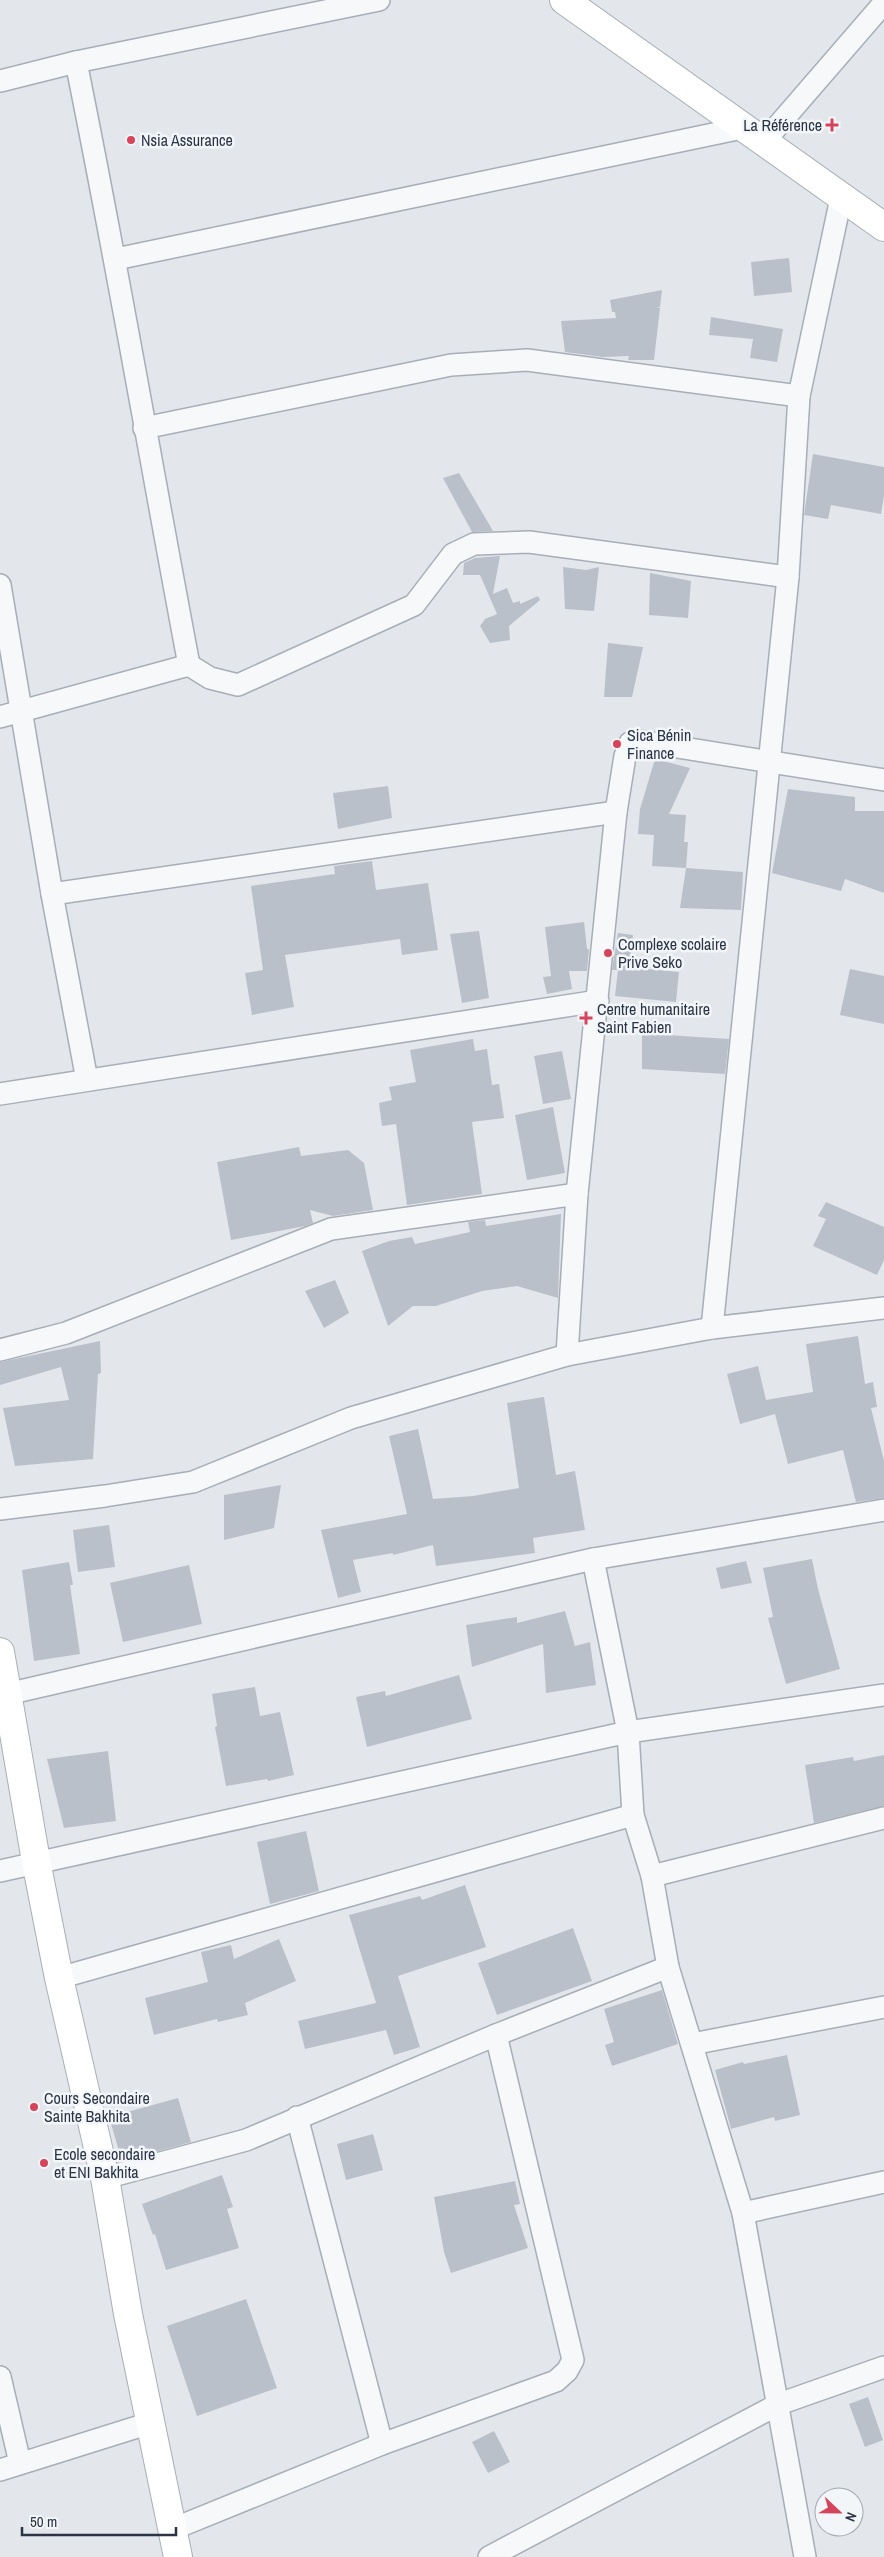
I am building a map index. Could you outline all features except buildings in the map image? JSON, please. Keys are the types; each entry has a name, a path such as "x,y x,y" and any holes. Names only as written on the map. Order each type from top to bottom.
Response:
{"main road":[{"path":"564,0 752,136 884,227"},
{"path":"0,1652 36,1861 59,1978 105,2178 150,2423 178,2557"}],"street":[{"path":"0,81 76,62 379,0"},
{"path":"116,259 752,136 878,3"},
{"path":"76,62 116,259 144,428 189,665"},
{"path":"712,1328 788,577 799,396 841,198"},
{"path":"144,428 451,365 497,360 527,360 799,396"},
{"path":"0,717 189,665 210,678 238,685 414,605 453,554 474,544 529,542 788,577"},
{"path":"0,585 52,894 87,1080"},
{"path":"567,1356 577,1194 616,812 625,756 630,743 640,741 884,780"},
{"path":"52,894 616,812"},
{"path":"0,1094 598,1001"},
{"path":"0,1350 66,1333 331,1229 577,1194"},
{"path":"0,1509 105,1496 193,1482 351,1418 567,1356 712,1328 884,1308"},
{"path":"8,1694 593,1559 884,1510"},
{"path":"593,1559 628,1732 632,1815 652,1876 668,1967 743,2213 805,2557"},
{"path":"0,1871 36,1861 628,1732 884,1696"},
{"path":"59,1978 632,1815"},
{"path":"652,1876 884,1818"},
{"path":"105,2178 246,2140 496,2035 668,1967"},
{"path":"692,2044 884,2007"},
{"path":"173,2529 382,2444 556,2381 567,2371 573,2360 496,2035"},
{"path":"297,2118 382,2444"},
{"path":"743,2213 884,2182"},
{"path":"490,2557 778,2404 884,2367"},
{"path":"0,2377 20,2463"},
{"path":"0,2470 150,2423"}],"place":[{"name":"La Référence","path":"832,125"},
{"name":"Nsia Assurance","path":"131,140"},
{"name":"Sica Bénin Finance","path":"617,744"},
{"name":"Complexe scolaire Prive Seko","path":"608,953"},
{"name":"Centre humanitaire Saint Fabien","path":"586,1018"},
{"name":"Cours Secondaire Sainte Bakhita","path":"34,2107"},
{"name":"Ecole secondaire et ENI Bakhita","path":"44,2163"}]}
